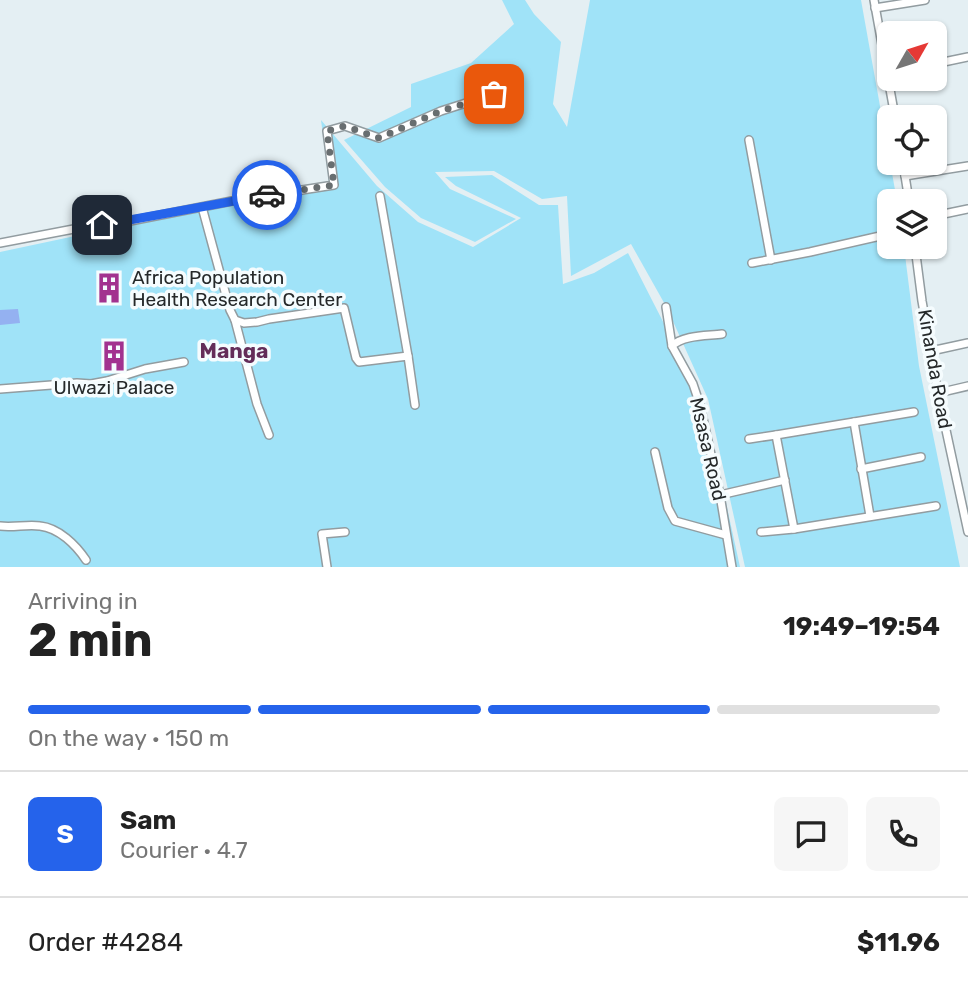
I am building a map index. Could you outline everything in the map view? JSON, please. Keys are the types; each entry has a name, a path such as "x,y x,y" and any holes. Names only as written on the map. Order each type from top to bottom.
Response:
{"street":[{"path":"874,4 925,0"},
{"path":"947,61 968,57"},
{"path":"0,243 334,185 327,131 345,126 379,138 441,111 494,94"},
{"path":"749,140 771,260"},
{"path":"907,189 905,176 968,166"},
{"path":"380,196 415,405"},
{"path":"202,207 257,404 269,435"},
{"path":"947,213 968,209"},
{"path":"752,263 877,237"},
{"name":"Kinanda Road","path":"917,259 938,393 968,532"},
{"name":"Msasa Road","path":"666,307 673,346 698,396 732,567"},
{"path":"235,320 244,323 257,322 344,308 359,362 408,356"},
{"path":"673,346 684,338 722,334"},
{"path":"931,351 968,343"},
{"path":"0,389 91,384 145,369 184,362"},
{"path":"938,393 968,386"},
{"path":"749,439 914,412"},
{"path":"854,422 870,516"},
{"path":"776,435 794,529"},
{"path":"654,452 668,508 675,521 726,535"},
{"path":"861,469 921,457"},
{"path":"719,495 785,480"},
{"path":"761,532 936,506"},
{"path":"0,527 41,526 54,530 77,547 86,560"},
{"path":"327,567 321,534 345,532"}],"shaded area":[{"path":"502,0 525,0 534,14 561,42 553,104 567,127 590,0 861,0 880,105 877,105 877,175 892,175 895,189 877,189 877,259 906,259 919,366 960,567 745,567 708,399 667,308 631,244 571,276 567,196 542,199 494,171 435,172 450,189 516,219 475,242 421,218 385,187 344,140 411,107 411,84 471,63 514,24"},
{"path":"321,120 377,186 418,222 473,247 521,218 456,186 445,177 492,175 539,205 558,205 563,284 594,273 628,253 704,402 740,567 0,567 0,252 329,182"},
{"path":"18,309 20,323 0,325 0,310"}],"way so far":[{"path":"267,195 334,185 327,131 345,126 379,138 441,111 494,94"}],"place":[{"name":"Africa Population Health Research Center","path":"109,288"},
{"name":"Ulwazi Palace","path":"114,356"}],"district":[{"name":"Manga","path":"234,350"}],"route":[{"path":"102,225 267,195"}]}
